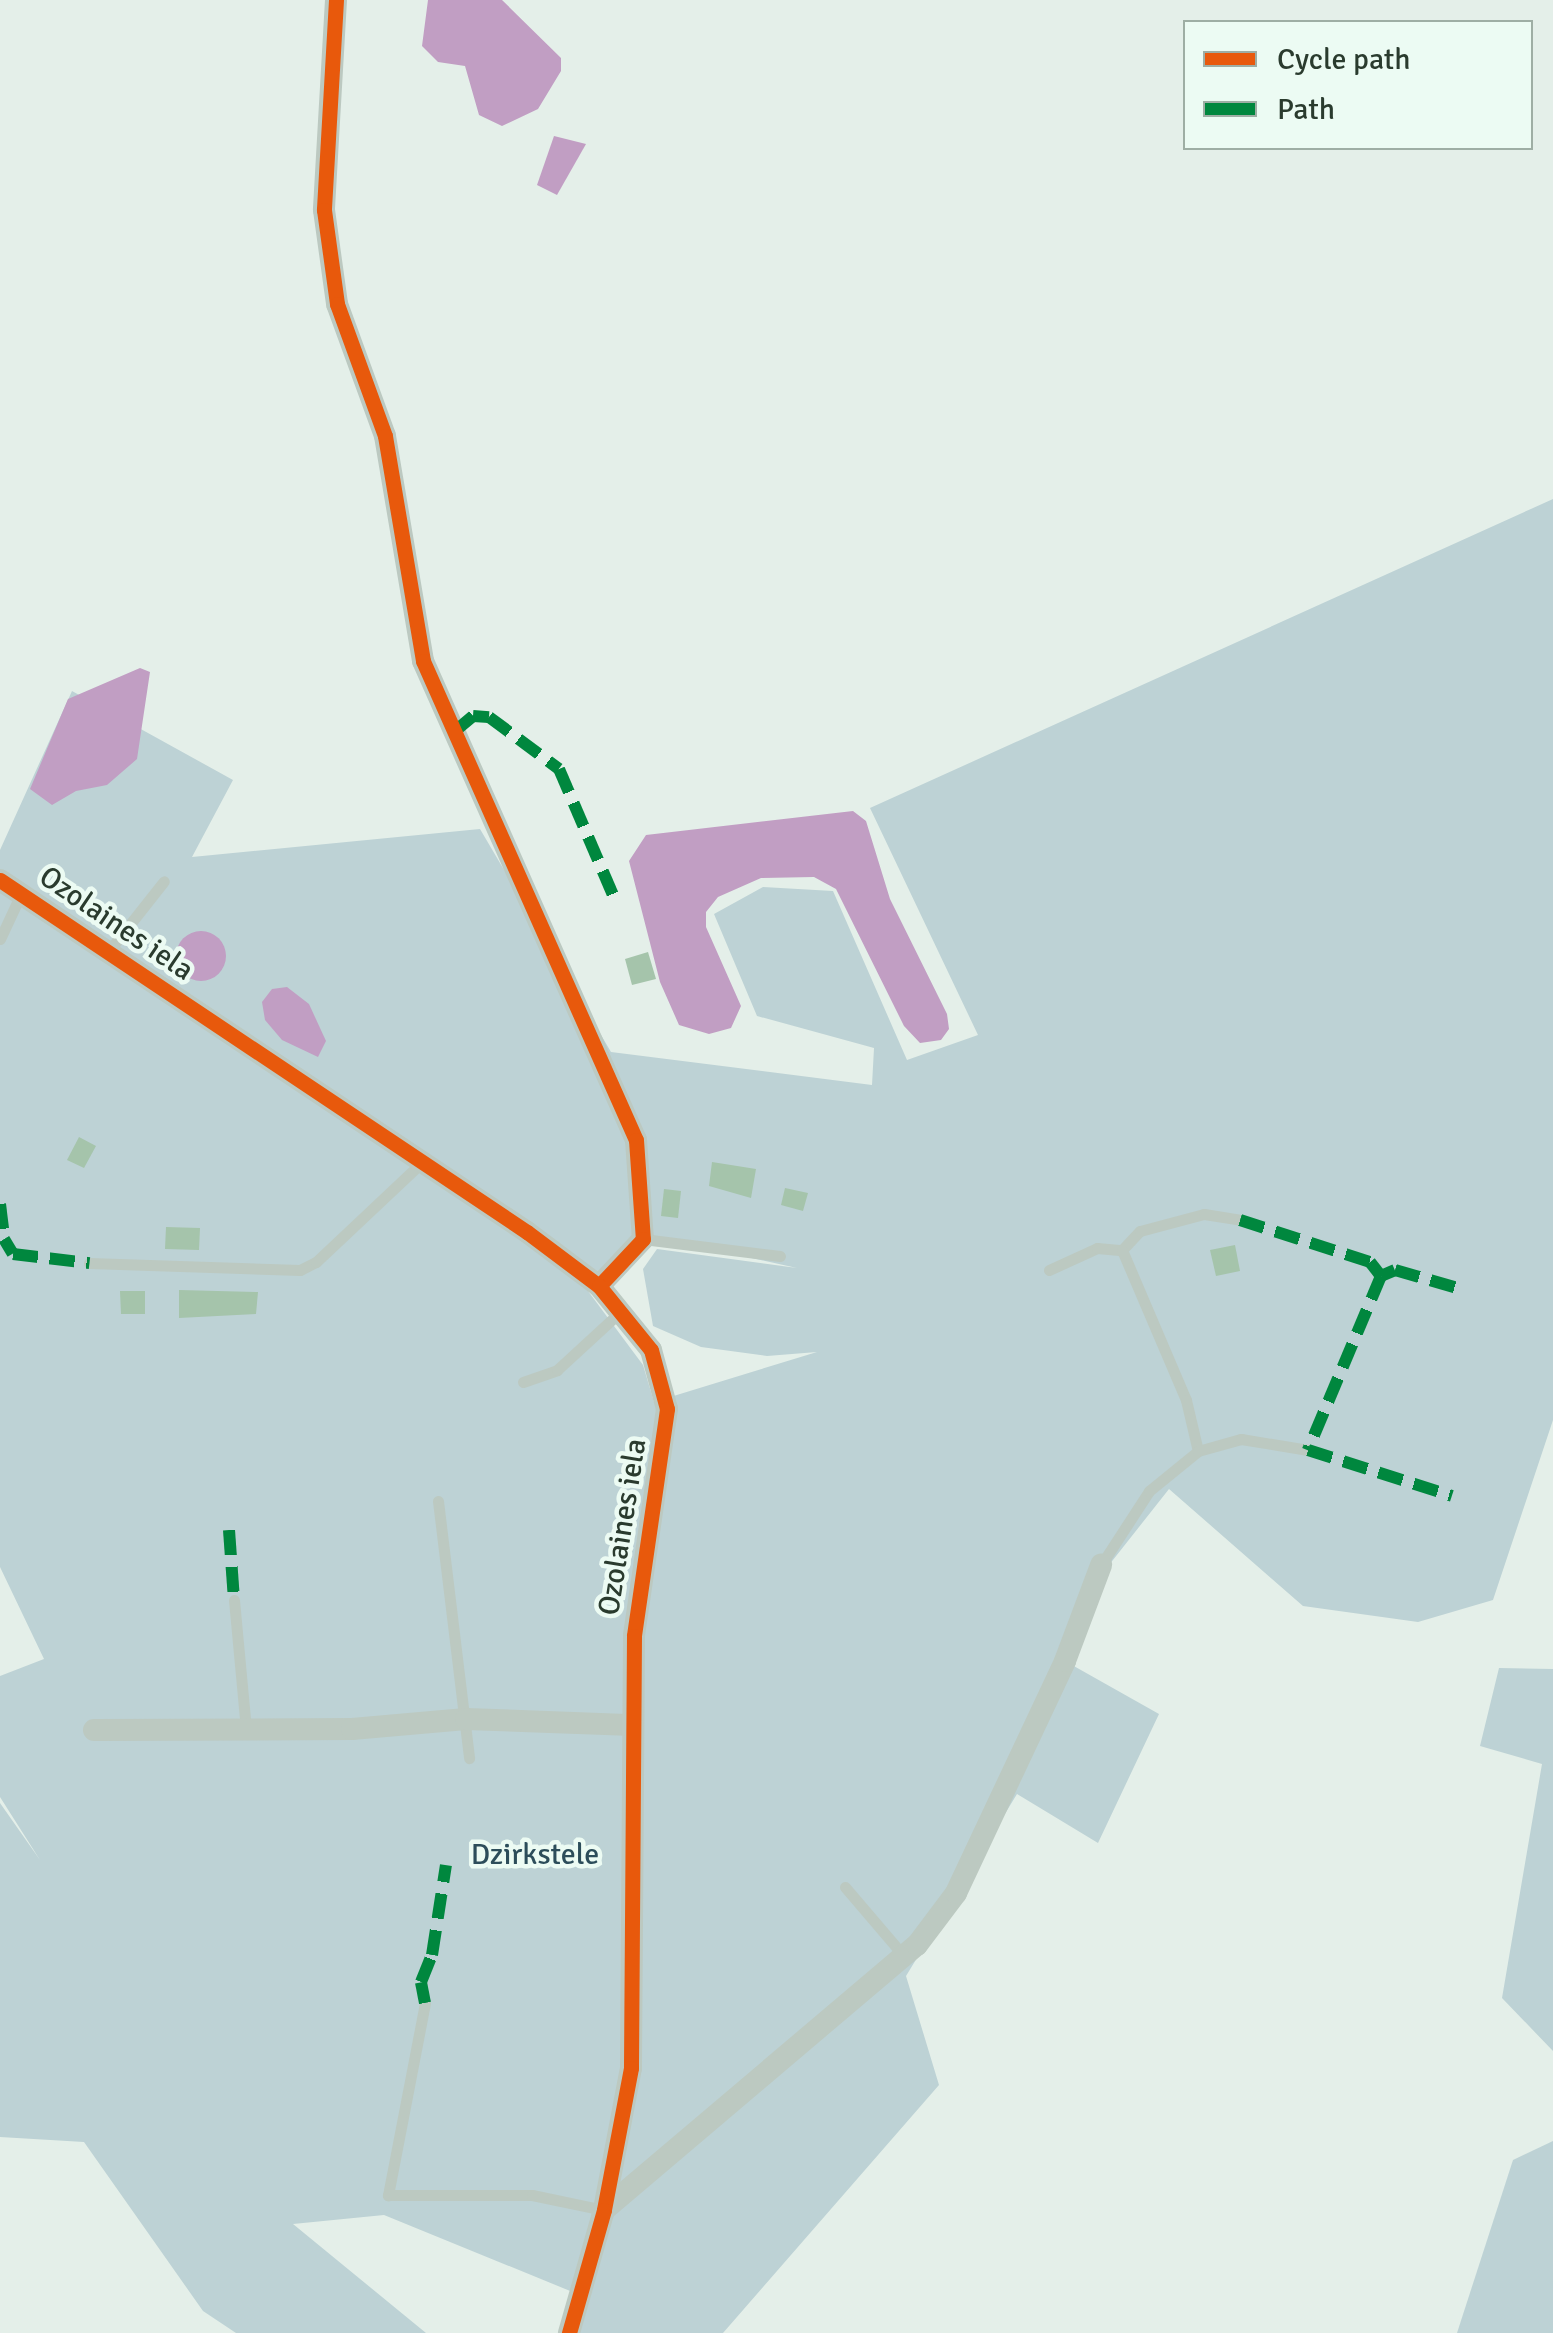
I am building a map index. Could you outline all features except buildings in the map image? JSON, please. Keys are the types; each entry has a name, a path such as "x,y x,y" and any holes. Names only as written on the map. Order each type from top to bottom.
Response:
{"street":[{"path":"336,0 324,210 338,304 385,436 422,661 618,1090 636,1140 643,1238 599,1286"},
{"name":"Ozolaines iela","path":"0,880 599,1286 624,1309 652,1350 667,1409 634,1636 631,2068 604,2210 569,2333"},
{"path":"604,2210 904,1956 956,1892 1065,1662 1100,1565"},
{"path":"94,1730 246,1729 466,1719 633,1725"}],"lane":[{"path":"108,952 164,881"},
{"path":"0,939 21,894"},
{"path":"88,1263 300,1270 421,1163"},
{"path":"1049,1270 1097,1248 1122,1250 1140,1232 1204,1214 1240,1220"},
{"path":"643,1238 780,1256"},
{"path":"1122,1250 1186,1400 1198,1450"},
{"path":"524,1382 557,1370 624,1309"},
{"path":"1100,1565 1149,1492 1198,1450 1241,1439 1308,1450"},
{"path":"438,1501 469,1758"},
{"path":"234,1600 246,1729"},
{"path":"845,1887 904,1956"},
{"path":"425,2003 388,2195 532,2195 604,2210"}],"green space":[{"name":"Dzirkstele","path":"1553,499 1553,1420 1493,1600 1418,1622 1303,1606 1169,1489 1109,1565 1072,1665 1159,1714 1098,1843 1017,1794 906,1976 939,2085 723,2333 566,2333 580,2295 384,2215 293,2224 426,2333 236,2333 203,2311 84,2142 0,2137 0,1803 40,1860 0,1797 0,1676 44,1659 0,1567 0,850 72,691 233,780 192,857 480,829 611,1052 872,1085 874,1048 757,1016 714,914 763,887 833,891 907,1060 978,1035 870,808","holes":["642,1234 797,1268 657,1249 643,1269 653,1326 701,1347 767,1356 817,1352 654,1402 643,1365 588,1291"]},
{"path":"1499,1668 1553,1669 1553,2051 1502,1998 1542,1764 1480,1746"},
{"path":"1553,2141 1553,2333 1457,2333 1513,2160"}],"shaded area":[{"path":"428,0 502,0 561,58 561,71 538,109 502,126 479,115 465,66 438,62 422,46"},
{"path":"554,136 586,144 557,195 537,185"},
{"path":"140,668 150,672 137,759 107,785 76,791 52,805 30,789 68,699"},
{"path":"853,811 866,821 890,899 947,1014 949,1029 941,1040 920,1043 904,1026 836,889 814,877 761,878 718,897 706,912 706,927 741,1006 731,1028 709,1034 679,1025 660,982 629,861 646,835"},
{"path":"201,931 219,938 226,956 219,974 201,981 183,974 176,956 183,938"},
{"path":"287,987 309,1004 326,1041 318,1057 282,1040 265,1020 262,1002 272,989"}],"marked path":[{"path":"454,732 473,716 489,717 559,769 617,904"},
{"path":"0,1204 4,1239 13,1254 89,1263"},
{"path":"1240,1220 1370,1262 1381,1276 1308,1450 1452,1496"},
{"path":"1381,1276 1395,1270 1461,1289"},
{"path":"229,1530 234,1600"},
{"path":"425,2003 421,1982 432,1955 446,1865"}],"cycle path":[{"path":"336,0 324,210 337,304 385,436 423,661 636,1140 643,1239 599,1286"},
{"path":"0,880 527,1232 599,1286 651,1350 667,1409 634,1636 631,2068 604,2210 569,2333"}]}
